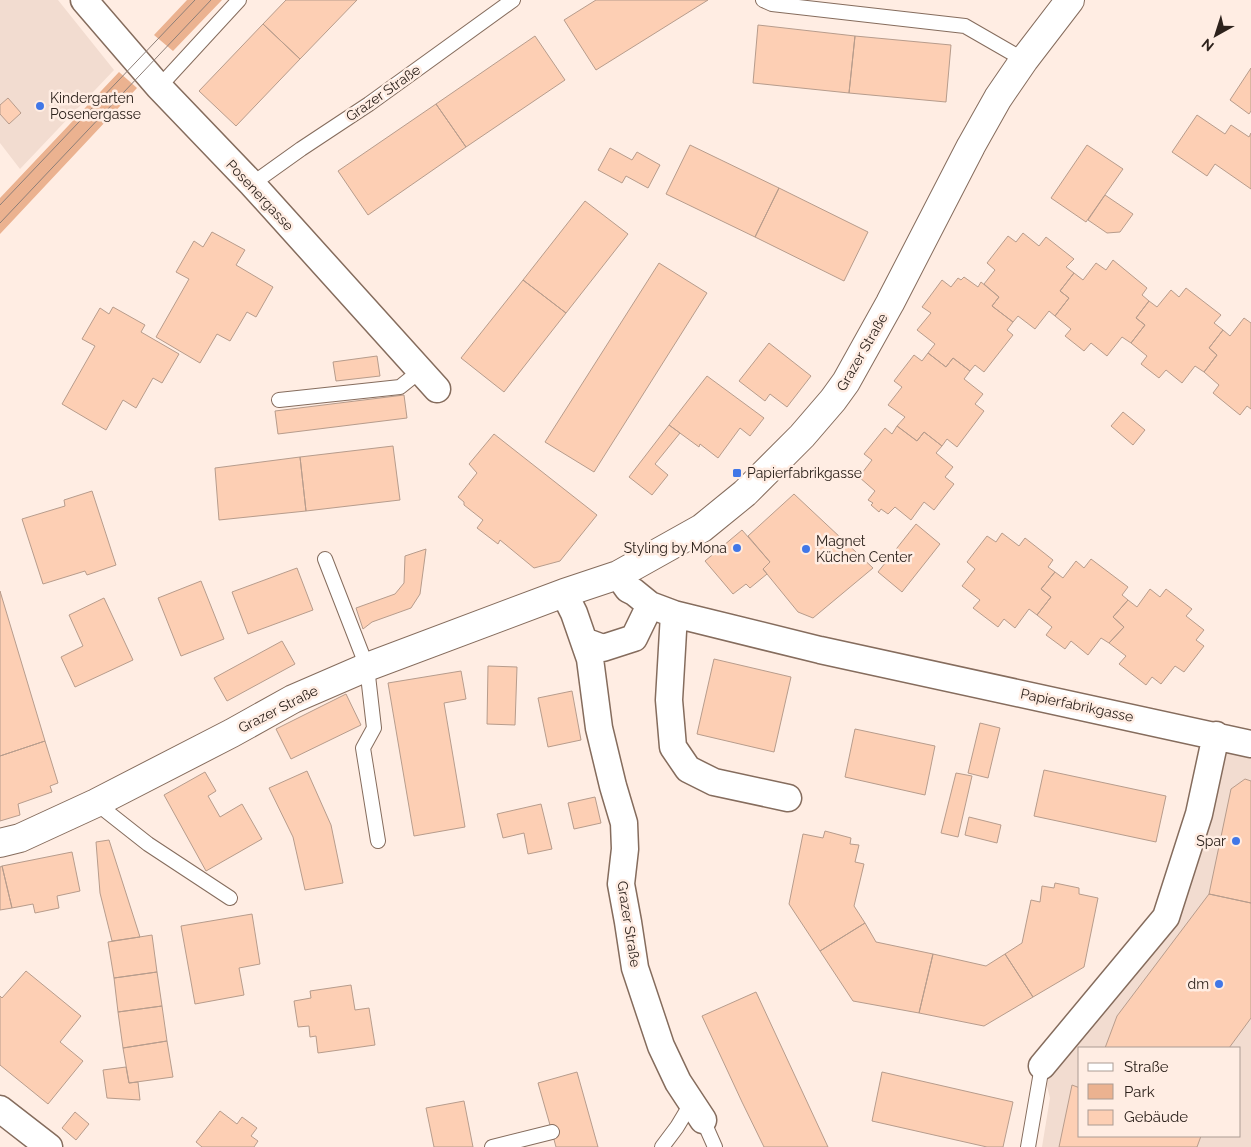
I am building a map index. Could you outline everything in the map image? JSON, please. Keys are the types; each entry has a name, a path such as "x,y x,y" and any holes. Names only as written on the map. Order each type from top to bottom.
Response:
{"street":[{"name":"Posenergasse","path":"84,0 159,87 252,184 429,380"},
{"name":"Grazer Straße","path":"0,843 20,838 96,804 293,699 366,667 564,593 618,575 702,528 746,493 802,436 846,382 998,98 1024,60 1070,0"},
{"name":"Papierfabrikgasse","path":"618,575 628,589 650,605 674,614 820,650 1251,744"},
{"name":"Grazer Straße","path":"564,593 574,613 590,659 599,728 624,823 621,884 635,968 661,1046 678,1082 697,1111"},
{"path":"584,641 603,648 634,638 650,605"},
{"path":"674,614 669,700 673,747 688,769 714,782 788,798"},
{"path":"1042,1066 1166,917 1199,814 1216,735"},
{"path":"0,1109 49,1147"}],"lane":[{"path":"159,87 239,0"},
{"name":"Grazer Straße","path":"252,184 369,104 513,0"},
{"path":"763,0 772,4 965,26 1024,60"},
{"path":"279,400 400,387 429,380"},
{"path":"324,559 355,622 366,667 374,728 363,748 378,841"},
{"path":"96,804 148,844 230,898"},
{"path":"1028,1147 1042,1066"},
{"path":"662,1147 677,1127 697,1111"},
{"name":"Grazer Straße","path":"697,1111 715,1147"},
{"path":"492,1147 528,1143 552,1132"}],"shaded area":[{"name":"Kindergarten Posenergasse","path":"0,0 58,0 114,70 20,169 0,143"},
{"path":"1216,735 1251,744 1251,1147 1042,1147 1050,1098 1042,1066 1166,917"}],"green space":[{"path":"187,0 222,0 173,51 154,35"},
{"path":"119,72 137,88 0,234 0,198"}],"building":[{"path":"286,0 357,0 300,59 263,24"},
{"path":"596,0 708,0 596,70 564,20"},
{"path":"263,24 300,59 236,126 199,91"},
{"path":"758,25 855,36 849,93 753,83"},
{"path":"535,36 565,80 466,147 436,104"},
{"path":"855,36 951,45 946,102 849,93"},
{"path":"1251,68 1251,111 1249,114 1230,100"},
{"path":"8,98 21,113 9,124 0,114 0,105"},
{"path":"436,104 466,147 368,215 338,171"},
{"path":"1197,115 1225,134 1231,125 1249,137 1251,133 1251,189 1215,164 1207,176 1172,152"},
{"path":"690,145 779,188 755,237 666,194"},
{"path":"1087,145 1123,169 1086,222 1051,198"},
{"path":"610,148 632,160 637,152 660,165 648,188 626,176 622,183 598,170"},
{"path":"779,188 868,232 844,281 755,237"},
{"path":"1105,195 1133,214 1120,232 1107,233 1088,220"},
{"path":"585,201 628,234 566,313 523,280"},
{"path":"212,232 245,250 236,265 273,287 256,317 247,312 230,341 217,334 200,363 156,337 189,279 176,272 194,241 203,247"},
{"path":"1023,233 1039,246 1046,237 1074,259 1066,267 1074,273 1060,291 1069,298 1055,316 1049,311 1035,329 1018,316 1013,322 992,306 999,297 984,284 995,270 987,263 1008,236 1016,242"},
{"path":"1113,260 1147,288 1142,295 1149,301 1136,318 1145,325 1131,343 1122,337 1107,356 1091,343 1084,351 1065,336 1071,329 1055,316 1069,298 1060,291 1074,273 1083,280 1096,263 1106,270"},
{"path":"659,263 707,293 594,472 545,442"},
{"path":"964,277 978,287 981,282 999,297 992,306 1013,322 1007,330 1013,335 984,372 975,365 970,371 953,358 946,367 928,353 935,344 917,330 931,313 922,307 942,280 951,287 958,278 961,280"},
{"path":"523,280 566,313 504,392 461,358"},
{"path":"1186,288 1221,315 1214,323 1223,330 1209,348 1217,355 1204,372 1195,366 1182,383 1166,370 1159,378 1141,364 1147,356 1131,343 1145,325 1136,318 1149,301 1157,307 1171,290 1179,297"},
{"path":"113,307 145,325 141,332 179,354 162,383 153,378 136,408 123,400 106,430 62,404 95,346 82,339 100,308 109,314"},
{"path":"1244,318 1251,323 1251,409 1247,406 1240,415 1213,393 1219,385 1204,372 1217,355 1209,348 1223,330 1230,336"},
{"path":"769,343 811,376 787,407 770,394 765,401 739,381"},
{"path":"928,353 946,367 953,358 970,371 964,379 983,394 975,404 984,411 957,447 947,439 942,446 924,432 917,441 897,426 905,417 888,405 902,387 894,381 914,355 922,361"},
{"path":"377,356 380,376 336,381 333,362"},
{"path":"707,376 764,418 750,436 740,428 718,458 700,444 699,447 669,425"},
{"path":"404,395 407,418 278,434 275,411"},
{"path":"1123,412 1145,430 1133,445 1111,426"},
{"path":"669,425 680,433 655,464 668,475 652,495 629,477"},
{"path":"897,426 917,441 924,432 942,446 936,453 953,467 945,477 954,484 934,510 924,502 911,520 895,507 888,514 881,509 879,512 871,505 873,503 868,500 875,491 859,477 872,460 864,454 885,428 892,434"},
{"path":"494,434 597,515 560,561 534,568 500,540 498,544 477,528 483,520 464,505 464,502 458,497 477,473 469,464"},
{"path":"393,446 400,500 306,511 300,457"},
{"path":"300,457 306,511 219,520 215,468"},
{"path":"92,491 116,565 87,575 85,571 43,584 22,519 65,506 64,500"},
{"name":"Magnet Küchen Center","path":"794,494 873,568 813,618 798,612 763,569 770,562 748,536"},
{"path":"916,524 940,544 902,592 878,572"},
{"path":"742,530 770,562 763,569 767,574 750,588 746,584 733,594 705,561"},
{"path":"1002,533 1019,546 1025,538 1053,560 1048,567 1055,572 1041,589 1051,597 1037,615 1029,609 1015,628 1004,619 998,627 973,608 980,600 962,586 975,569 967,562 987,536 996,542"},
{"path":"426,549 420,594 411,608 372,622 363,629 356,608 395,594 404,583 405,556"},
{"path":"1091,559 1128,587 1122,595 1128,600 1113,617 1124,627 1109,643 1101,638 1088,655 1071,641 1065,649 1046,635 1052,627 1037,615 1051,597 1041,589 1055,572 1063,578 1076,561 1084,568"},
{"path":"297,568 313,610 248,634 232,592"},
{"path":"201,581 224,639 181,656 158,598"},
{"path":"1150,589 1160,597 1166,589 1192,609 1186,616 1204,630 1196,640 1204,646 1184,672 1175,666 1161,684 1152,677 1146,685 1119,664 1126,656 1109,643 1124,627 1113,617 1128,600 1137,607"},
{"path":"0,591 45,741 0,756"},
{"path":"104,598 133,660 75,687 61,657 83,646 69,615"},
{"path":"282,641 295,664 227,701 214,678"},
{"path":"714,659 791,677 774,752 697,734"},
{"path":"488,666 517,667 515,725 487,724"},
{"path":"461,671 466,699 444,703 465,827 414,836 388,683"},
{"path":"572,691 581,740 548,747 538,698"},
{"path":"346,694 361,725 291,759 276,729"},
{"path":"980,723 1000,728 988,778 968,773"},
{"path":"855,729 935,746 925,795 845,777"},
{"path":"45,741 58,783 50,786 52,792 18,804 20,815 0,821 0,756"},
{"path":"1044,770 1166,796 1156,842 1034,816"},
{"path":"307,771 331,825 343,883 305,890 293,837 269,788"},
{"path":"205,772 216,791 208,796 220,817 242,804 262,839 206,871 164,795"},
{"path":"956,773 972,776 958,837 941,833"},
{"name":"Spar","path":"1245,779 1251,781 1251,903 1209,894 1231,789"},
{"path":"595,797 601,823 574,829 568,803"},
{"path":"541,804 552,849 528,854 524,833 503,838 497,814"},
{"path":"969,817 1001,825 997,843 965,835"},
{"path":"825,831 851,838 850,844 859,845 855,862 864,864 854,906 865,923 820,951 789,904 803,834 823,838"},
{"path":"109,840 140,937 112,941 100,893 96,842"},
{"path":"72,852 80,891 57,896 59,908 35,913 33,904 12,908 2,866"},
{"path":"2,866 12,908 0,910 0,867"},
{"path":"1055,883 1079,888 1079,894 1098,898 1084,967 1033,997 1005,954 1022,943 1031,900 1040,902 1042,886 1054,888"},
{"path":"1209,894 1251,903 1251,1018 1230,1047 1105,1047 1117,1016"},
{"path":"252,914 260,964 239,968 244,995 195,1004 181,926"},
{"path":"865,923 876,942 933,954 919,1013 853,1001 820,951"},
{"path":"152,935 157,972 114,978 108,942"},
{"path":"933,954 986,966 1005,954 1033,997 984,1026 919,1013"},
{"path":"26,971 81,1016 60,1042 83,1061 48,1104 0,1065 0,996 2,998"},
{"path":"157,972 162,1006 118,1012 114,978"},
{"path":"351,985 355,1010 369,1008 375,1045 318,1053 316,1036 310,1037 309,1026 298,1027 294,1001 311,998 310,991"},
{"path":"756,992 828,1147 764,1147 702,1016"},
{"path":"162,1006 167,1041 123,1048 118,1012"},
{"path":"167,1041 173,1077 129,1083 123,1048"},
{"path":"126,1067 129,1083 138,1082 140,1100 107,1098 103,1070"},
{"path":"577,1072 598,1147 556,1147 538,1083"},
{"path":"882,1072 1013,1102 1003,1147 987,1147 872,1121"},
{"path":"1072,1085 1078,1087 1078,1137 1201,1137 1197,1147 1059,1147"},
{"path":"464,1101 473,1147 434,1147 426,1108"},
{"path":"220,1111 237,1124 242,1117 257,1128 251,1136 258,1141 254,1147 202,1147 196,1142"},
{"path":"75,1112 89,1124 76,1140 62,1128"}],"tram line":[{"path":"0,205 195,0"},
{"path":"0,223 211,0"}],"place":[{"name":"Kindergarten Posenergasse","path":"40,106"},
{"name":"Papierfabrikgasse","path":"737,473"},
{"name":"Styling by Mona","path":"737,548"},
{"name":"Magnet Küchen Center","path":"806,549"},
{"name":"Spar","path":"1236,841"},
{"name":"dm","path":"1219,984"}]}
